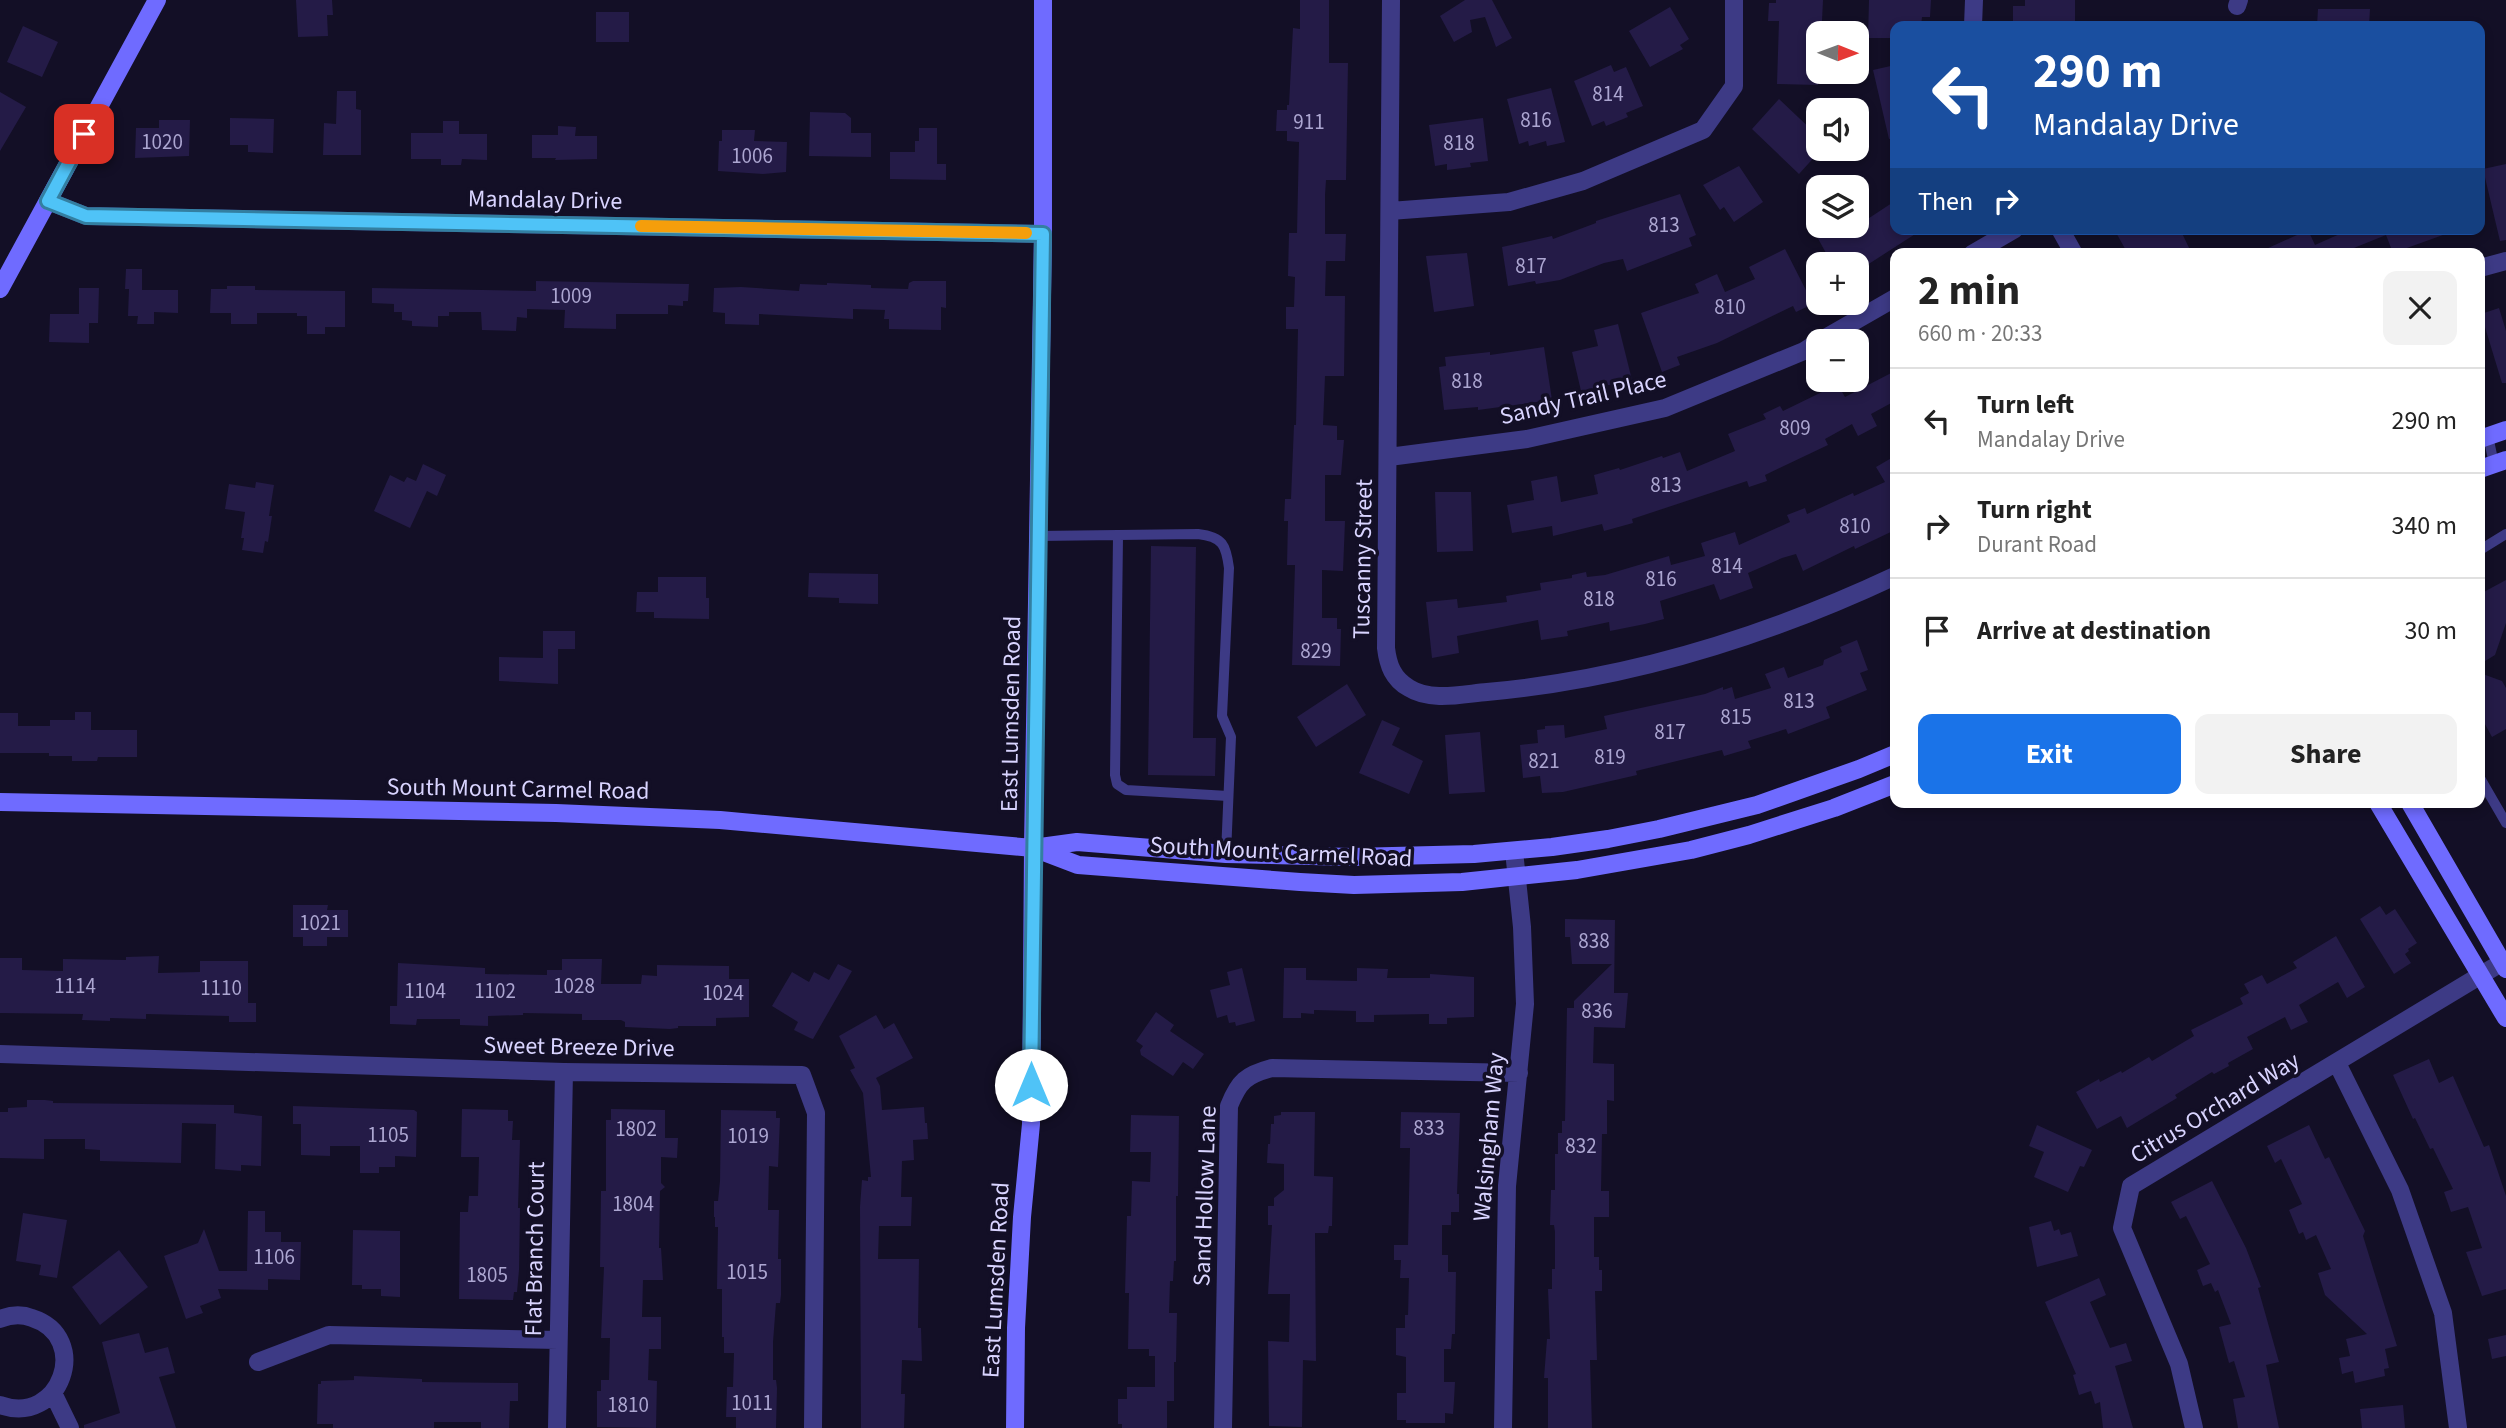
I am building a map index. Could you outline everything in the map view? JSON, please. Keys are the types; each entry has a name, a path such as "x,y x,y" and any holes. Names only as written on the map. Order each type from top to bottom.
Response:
{"street":[{"path":"0,289 157,0"},
{"name":"East Lumsden Road","path":"1015,1428 1020,1245 1031,1124 1043,234 1043,0"},
{"name":"Tuscanny Street","path":"1391,0 1386,648 1388,662 1401,683 1411,690 1425,694 1448,695 1572,682 1639,668 1706,651 1780,626 1890,578"},
{"path":"1390,211 1509,202 1583,181 1703,130 1734,86 1734,0"},
{"path":"1973,21 1974,0"},
{"name":"Mandalay Drive","path":"48,201 86,216 1043,234"},
{"path":"1982,248 2005,235"},
{"path":"2485,267 2506,261"},
{"name":"Sandy Trail Place","path":"1841,329 1890,301"},
{"name":"Sandy Trail Place","path":"1389,457 1527,439 1665,408 1806,350"},
{"path":"2485,437 2506,430"},
{"name":"South Mount Carmel Road","path":"0,802 604,815 747,822 1033,848 1077,842 1226,855 1419,857 1514,851 1608,839 1698,820 1783,796 1890,756"},
{"name":"South Mount Carmel Road","path":"1033,848 1078,865 1300,883 1408,884 1517,878 1691,850 1822,812 1890,786"},
{"path":"2381,808 2506,1018"},
{"path":"2413,808 2505,964"},
{"name":"Walsingham Way","path":"1503,1428 1507,1186 1520,1073 1525,977 1514,851"},
{"name":"Citrus Orchard Way","path":"2194,1428 2179,1364 2122,1228 2132,1186 2482,975 2505,964"},
{"name":"Sweet Breeze Drive","path":"0,1054 564,1072 802,1075 816,1113 813,1428"},
{"path":"2337,1063 2400,1190 2443,1313 2458,1428"},
{"name":"Sand Hollow Lane","path":"1223,1428 1229,1106 1237,1086 1252,1073 1272,1068 1520,1073"},
{"name":"Flat Branch Court","path":"557,1428 564,1072"},
{"path":"0,1319 17,1315 29,1317 50,1328 58,1337 65,1360 60,1383 44,1401 21,1409 0,1405"},
{"path":"258,1362 329,1335 558,1340"},
{"path":"53,1393 69,1428"}],"lane":[{"path":"2485,440 2493,464"},
{"path":"1038,536 1198,534 1212,535 1222,542 1229,568 1222,716 1231,737 1226,855"},
{"path":"2485,547 2506,534"},
{"path":"1118,537 1117,784 1126,790 1228,796"},
{"path":"2485,786 2505,818"}],"building":[{"path":"296,0 332,0 333,15 327,15 328,36 298,37"},
{"path":"1300,0 1329,0 1329,63 1348,63 1346,180 1326,180 1325,195 1325,234 1346,234 1345,261 1326,261 1325,296 1345,296 1344,376 1325,376 1323,425 1337,426 1337,440 1344,440 1341,475 1325,475 1325,521 1345,521 1343,571 1322,570 1322,618 1337,618 1337,629 1341,629 1340,666 1292,665 1295,565 1287,565 1288,521 1284,521 1285,499 1291,499 1298,329 1286,329 1286,307 1294,307 1295,277 1288,276 1289,233 1297,233 1299,142 1287,141 1287,131 1276,131 1277,110 1287,110 1289,105 1293,28 1300,29"},
{"path":"1465,0 1492,0 1512,38 1496,47 1485,17 1470,20 1472,32 1454,42 1440,16"},
{"path":"1776,0 1823,0 1822,21 1806,21 1806,84 1818,85 1777,84 1779,21 1768,21 1769,3 1776,3"},
{"path":"1869,0 1931,0 1930,17 1922,17 1922,21 1890,21 1890,38 1869,38"},
{"path":"2025,0 2075,0 2075,21 2013,21 2013,6 2025,6"},
{"path":"1670,7 1689,39 1680,45 1683,49 1650,67 1629,31"},
{"path":"2318,9 2370,9 2369,21 2317,21"},
{"path":"596,12 629,12 629,42 596,42"},
{"path":"23,26 58,42 42,77 7,62"},
{"path":"1611,65 1614,72 1626,67 1643,106 1626,113 1628,117 1606,126 1604,121 1592,126 1574,81"},
{"path":"1890,66 1890,139 1889,139 1873,70"},
{"path":"1551,88 1565,142 1547,146 1546,141 1529,146 1528,141 1519,144 1507,99"},
{"path":"337,91 356,91 356,109 361,110 361,155 323,155 324,123 336,124"},
{"path":"0,92 26,107 0,151"},
{"path":"1779,99 1806,125 1806,161 1811,161 1799,174 1752,129"},
{"path":"810,112 845,113 851,118 851,133 871,133 871,157 809,156"},
{"path":"230,118 274,119 273,153 248,152 248,145 230,145"},
{"path":"1483,118 1488,161 1470,163 1471,167 1447,170 1447,164 1435,166 1429,125"},
{"path":"159,120 190,120 189,156 135,158 136,128 159,128"},
{"path":"443,121 459,121 459,134 487,134 487,160 462,159 461,165 441,165 441,159 411,159 411,133 443,133"},
{"path":"558,126 576,127 575,136 597,136 597,159 532,158 532,135 558,135"},
{"path":"919,128 937,128 937,164 946,164 946,180 890,179 890,152 915,152 915,141 919,141"},
{"path":"722,130 755,130 754,141 787,142 786,172 763,174 718,171"},
{"path":"2506,164 2506,240 2500,241 2485,169"},
{"path":"1739,166 1763,202 1734,222 1724,207 1720,210 1703,185"},
{"path":"1680,194 1696,235 1689,238 1692,246 1627,271 1623,259 1604,263 1560,280 1508,286 1502,247 1552,236 1553,239 1596,221"},
{"path":"1890,204 1890,235 1914,235 1869,264 1869,252 1825,252 1818,238 1869,238 1869,218"},
{"path":"2117,235 2183,235 2189,248 2125,248"},
{"path":"2297,235 2310,235 2315,245 2338,235 2386,235 2354,248 2268,248"},
{"path":"2386,235 2443,235 2407,248 2391,248"},
{"path":"1785,249 1806,290 1806,307 1796,312 1793,306 1717,343 1677,357 1680,365 1662,372 1641,313 1699,293 1695,284 1717,274 1725,292 1755,279 1749,267"},
{"path":"1467,253 1474,306 1434,312 1426,256"},
{"path":"126,269 142,269 142,290 178,290 178,313 154,312 154,324 137,324 138,316 128,316 129,289 125,289"},
{"path":"536,281 689,284 688,301 683,301 683,306 668,305 668,314 616,314 616,329 564,328 565,310 527,309 527,318 517,317 516,331 482,330 481,312 449,312 449,316 438,316 438,327 412,326 412,321 402,320 402,312 394,312 394,304 372,303 372,288 536,291"},
{"path":"946,281 946,308 941,307 941,330 889,329 889,319 884,319 885,310 853,309 853,319 759,314 759,325 725,324 725,313 713,312 714,288 799,291 800,284 827,283 908,289 909,283"},
{"path":"227,286 255,286 255,290 345,291 345,327 325,327 325,334 307,334 307,316 297,316 297,313 257,313 257,324 231,324 231,313 210,313 211,289 227,289"},
{"path":"79,288 99,288 98,323 89,323 89,343 49,342 50,314 79,314"},
{"path":"2499,308 2506,331 2506,383 2502,383 2485,327 2485,313"},
{"path":"1618,324 1632,380 1581,391 1572,352 1598,346 1594,330"},
{"path":"1544,347 1552,400 1478,410 1478,407 1444,410 1439,367 1446,366 1445,357 1490,352 1490,355"},
{"path":"1890,374 1890,404 1871,414 1877,426 1858,436 1852,424 1825,439 1828,445 1765,475 1767,481 1749,487 1747,481 1604,531 1602,524 1553,536 1552,526 1512,533 1507,505 1534,500 1531,481 1557,476 1561,502 1598,494 1594,475 1619,468 1620,470 1662,456 1663,458 1680,452 1687,471 1735,451 1728,434 1766,419 1763,414 1780,406 1783,411 1822,392 1842,392 1845,397 1855,392 1869,392 1869,385"},
{"path":"1890,459 1890,532 1855,549 1854,546 1803,571 1796,554 1782,558 1748,573 1753,588 1720,600 1714,584 1660,601 1664,619 1645,624 1610,631 1609,622 1567,631 1568,636 1541,640 1538,620 1457,636 1459,653 1432,658 1426,602 1457,599 1458,608 1507,602 1506,596 1541,590 1540,583 1572,578 1572,575 1586,572 1587,577 1605,575 1669,556 1671,565 1705,556 1701,543 1735,532 1739,545 1790,522 1787,515 1805,508 1807,514 1885,482 1876,467"},
{"path":"423,464 446,475 437,496 427,491 410,528 374,511 390,475 404,482 407,477 416,481"},
{"path":"256,482 274,485 268,542 265,541 263,553 242,550 245,512 225,509 229,484 255,488"},
{"path":"1435,492 1471,492 1473,551 1437,552"},
{"path":"1151,546 1196,547 1193,738 1216,738 1215,776 1148,775"},
{"path":"809,573 878,574 878,604 839,603 839,598 808,597"},
{"path":"658,577 706,577 709,619 654,618 654,612 636,612 637,592 658,592"},
{"path":"2506,580 2506,623 2495,655 2485,661 2485,591"},
{"path":"543,631 575,631 575,649 558,649 558,684 499,681 499,657 543,658"},
{"path":"1857,640 1868,670 1860,673 1867,690 1826,707 1830,718 1788,734 1786,729 1748,741 1751,748 1724,756 1722,750 1636,771 1637,775 1563,792 1542,793 1540,776 1523,778 1520,745 1538,743 1537,730 1545,729 1545,726 1564,725 1565,738 1607,729 1604,716 1705,694 1723,687 1723,690 1732,687 1735,699 1771,688 1765,674 1784,667 1788,678 1823,665 1824,660 1842,652 1840,647"},
{"path":"2485,675 2502,681 2506,688 2506,729 2492,737 2485,724"},
{"path":"1347,684 1366,715 1316,747 1297,717"},
{"path":"75,712 91,712 91,730 137,730 137,757 98,757 97,761 72,761 72,756 49,756 49,753 0,753 0,713 18,713 18,726 50,726 50,720 75,720"},
{"path":"1382,720 1400,728 1392,745 1423,761 1409,794 1359,773"},
{"path":"1480,732 1485,792 1449,794 1445,735"},
{"path":"293,905 328,905 327,910 348,910 348,937 327,937 327,946 303,946 303,937 293,937"},
{"path":"2380,906 2386,915 2395,909 2417,943 2405,954 2411,963 2394,974 2360,919"},
{"path":"1565,919 1615,920 1614,993 1628,993 1625,1028 1594,1027 1593,1063 1614,1064 1614,1101 1607,1100 1607,1134 1602,1134 1601,1191 1609,1191 1609,1217 1594,1217 1594,1257 1599,1257 1602,1291 1595,1291 1597,1360 1590,1360 1592,1428 1548,1428 1548,1378 1544,1378 1547,1339 1550,1339 1548,1289 1552,1289 1552,1269 1555,1269 1555,1232 1554,1225 1550,1225 1551,1190 1555,1190 1558,1133 1562,1133 1562,1121 1565,1121 1567,1008 1574,1008 1574,1001 1612,964 1572,964 1570,937 1565,937"},
{"path":"2336,936 2365,987 2347,998 2338,982 2299,1005 2308,1022 2291,1030 2285,1017 2247,1037 2253,1049 2228,1063 2229,1066 2214,1074 2212,1072 2175,1095 2177,1098 2127,1128 2121,1116 2097,1129 2076,1092 2099,1079 2100,1082 2121,1071 2122,1073 2149,1057 2152,1061 2194,1036 2191,1030 2243,1004 2240,998 2249,993 2244,984 2262,975 2267,984 2297,968 2293,962"},
{"path":"159,956 158,973 200,972 200,961 248,961 248,1003 256,1003 256,1022 229,1022 229,1016 146,1014 146,1019 110,1018 110,1021 82,1020 83,1014 0,1013 0,958 22,958 22,970 63,971 63,959 126,960 126,957"},
{"path":"562,959 602,959 601,984 641,984 642,975 657,976 657,965 729,966 729,979 749,979 749,1017 716,1018 716,1026 678,1026 670,1029 625,1027 625,1022 621,1020 582,1020 582,1014 523,1013 488,1016 488,1026 460,1025 460,1019 417,1019 416,1025 390,1024 390,1006 397,1006 398,963 485,968 485,974 547,975 547,970 562,970"},
{"path":"838,964 852,971 813,1039 794,1030 798,1022 772,1006 792,972 809,982 814,972 829,980"},
{"path":"1242,968 1255,1021 1236,1026 1235,1022 1229,1023 1227,1015 1217,1018 1210,990 1230,985 1227,972"},
{"path":"1284,968 1306,968 1306,980 1357,981 1357,968 1388,969 1387,978 1430,978 1430,974 1474,977 1474,1017 1447,1018 1447,1024 1429,1024 1429,1014 1374,1015 1374,1022 1356,1022 1356,1011 1314,1010 1314,1014 1301,1013 1301,1018 1283,1018"},
{"path":"1156,1012 1174,1025 1170,1031 1204,1054 1193,1069 1183,1062 1173,1076 1141,1055 1143,1046 1136,1041"},
{"path":"876,1015 884,1029 894,1023 913,1058 876,1078 880,1086 882,1110 924,1107 927,1123 928,1139 913,1140 914,1160 902,1161 901,1197 912,1197 911,1226 879,1226 878,1259 919,1259 918,1328 921,1328 922,1361 902,1360 904,1428 861,1428 860,1207 862,1180 868,1181 868,1177 871,1177 863,1093 850,1070 855,1068 839,1036"},
{"path":"2429,1059 2439,1083 2453,1076 2484,1147 2489,1145 2506,1196 2506,1289 2482,1296 2466,1252 2482,1248 2468,1207 2451,1212 2444,1192 2453,1189 2433,1148 2430,1149 2415,1118 2413,1119 2393,1075"},
{"path":"27,1100 53,1103 234,1105 234,1113 262,1116 261,1166 241,1165 241,1171 215,1169 216,1124 182,1123 181,1163 100,1161 100,1150 85,1149 85,1139 44,1139 44,1159 0,1158 0,1112 8,1112 8,1108 27,1107"},
{"path":"293,1106 414,1110 417,1112 416,1157 395,1156 395,1167 379,1167 379,1173 360,1173 360,1146 330,1146 330,1156 301,1155 301,1124 293,1124"},
{"path":"462,1109 508,1110 508,1121 513,1121 512,1140 520,1140 519,1270 517,1292 514,1292 513,1300 459,1299 460,1212 468,1212 469,1196 478,1196 479,1157 461,1157"},
{"path":"611,1109 665,1110 665,1138 678,1138 677,1158 661,1157 661,1183 665,1187 660,1191 659,1248 663,1280 643,1280 642,1317 661,1317 661,1349 649,1349 648,1380 657,1381 656,1428 597,1427 597,1391 601,1391 601,1380 609,1380 610,1338 601,1338 604,1267 600,1267 601,1191 606,1191 606,1120 611,1120"},
{"path":"721,1110 776,1111 776,1118 780,1118 778,1167 769,1166 768,1210 779,1210 778,1259 781,1259 781,1295 780,1303 776,1303 773,1342 773,1380 776,1380 777,1388 776,1428 736,1428 736,1417 726,1417 727,1387 733,1387 734,1353 724,1353 722,1289 717,1289 718,1227 715,1227 714,1201 718,1201 720,1181"},
{"path":"1281,1112 1315,1112 1314,1176 1333,1177 1332,1226 1329,1226 1328,1233 1315,1233 1316,1361 1303,1360 1302,1427 1269,1426 1268,1341 1289,1342 1290,1294 1268,1294 1272,1225 1268,1225 1268,1206 1274,1206 1274,1198 1284,1190 1284,1164 1267,1163 1268,1144 1274,1116 1281,1115"},
{"path":"1401,1112 1460,1113 1457,1194 1459,1212 1451,1212 1451,1225 1442,1225 1442,1255 1448,1255 1448,1272 1456,1272 1455,1334 1452,1334 1451,1349 1444,1349 1444,1382 1455,1382 1453,1414 1445,1413 1445,1423 1406,1423 1406,1420 1397,1420 1397,1393 1406,1393 1406,1357 1396,1355 1396,1328 1405,1328 1409,1278 1400,1278 1401,1260 1394,1260 1394,1245 1408,1245 1410,1148 1400,1148"},
{"path":"1131,1115 1179,1116 1176,1261 1173,1281 1170,1281 1169,1313 1177,1313 1176,1362 1174,1401 1167,1401 1167,1428 1122,1428 1122,1424 1118,1424 1118,1399 1127,1399 1127,1387 1155,1387 1155,1356 1149,1356 1149,1349 1128,1349 1129,1293 1125,1293 1127,1216 1131,1216 1132,1181 1150,1182 1151,1152 1130,1152"},
{"path":"2037,1125 2092,1150 2084,1167 2080,1166 2068,1192 2034,1177 2044,1152 2029,1146"},
{"path":"2309,1125 2325,1159 2329,1157 2365,1231 2363,1236 2397,1346 2385,1349 2389,1368 2384,1369 2385,1376 2355,1383 2353,1371 2342,1374 2339,1358 2350,1356 2346,1339 2367,1334 2325,1295 2318,1273 2331,1269 2316,1235 2306,1240 2303,1232 2299,1234 2289,1210 2302,1204 2281,1159 2275,1163 2267,1146"},
{"path":"2212,1181 2246,1248 2261,1287 2258,1288 2279,1362 2266,1365 2279,1428 2238,1428 2233,1399 2245,1397 2234,1361 2229,1363 2219,1327 2231,1324 2218,1290 2215,1292 2211,1283 2203,1286 2197,1270 2210,1264 2186,1216 2180,1219 2171,1202"},
{"path":"248,1211 265,1211 265,1232 281,1232 281,1242 301,1242 300,1280 268,1279 268,1290 218,1289 221,1298 200,1306 203,1313 186,1319 164,1256 198,1243 204,1229 219,1271 247,1271"},
{"path":"23,1213 67,1220 57,1278 39,1275 41,1265 16,1261"},
{"path":"2051,1221 2054,1231 2059,1229 2061,1235 2071,1232 2078,1256 2037,1267 2029,1227"},
{"path":"353,1230 400,1231 400,1297 381,1296 381,1289 362,1289 362,1285 352,1285"},
{"path":"119,1250 148,1287 100,1325 72,1287"},
{"path":"2099,1278 2106,1295 2090,1302 2110,1348 2126,1343 2132,1361 2115,1366 2133,1428 2103,1428 2100,1402 2095,1404 2091,1391 2079,1395 2073,1375 2076,1374 2045,1302"},
{"path":"139,1333 145,1353 168,1347 175,1373 159,1377 176,1428 84,1428 84,1425 120,1413 102,1342"},
{"path":"2506,1335 2506,1356 2492,1359 2488,1339"},
{"path":"354,1376 422,1379 422,1382 518,1383 518,1401 510,1401 509,1428 481,1428 481,1422 434,1422 434,1428 333,1428 333,1424 317,1424 318,1384 321,1384 321,1381 354,1380"},
{"path":"2403,1405 2405,1428 2362,1428 2360,1409"}],"slow traffic":[{"path":"641,226 1026,233"}],"route":[{"path":"84,134 48,201 86,216 1043,234 1031,1085"}]}
